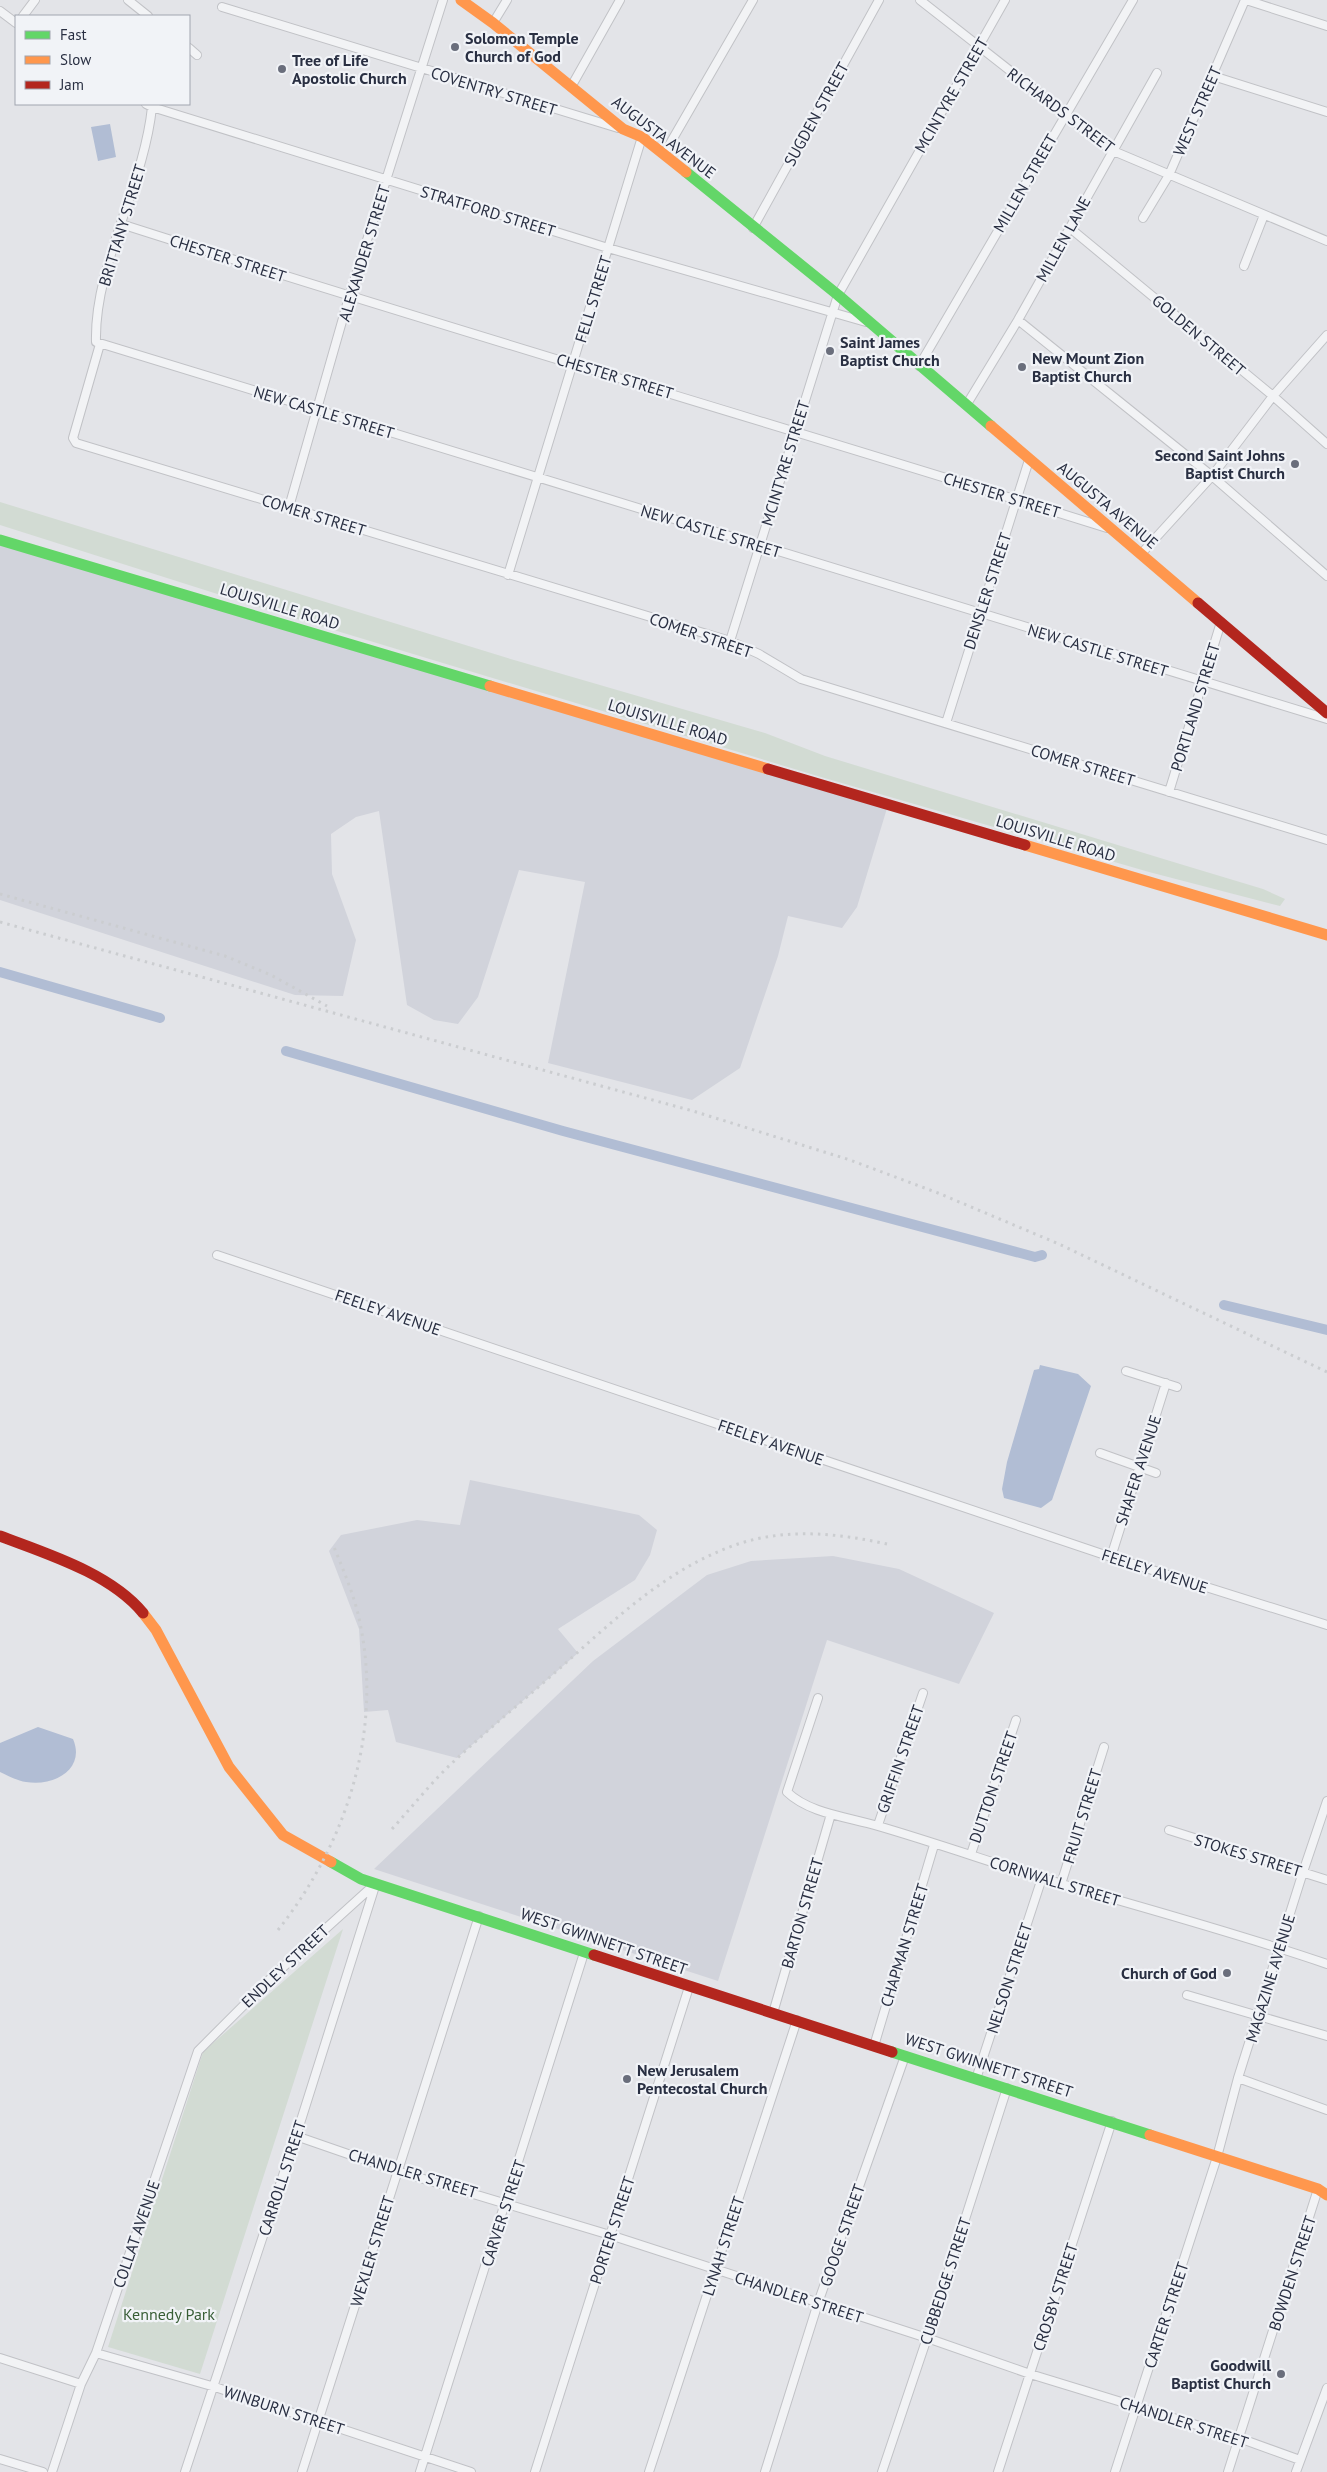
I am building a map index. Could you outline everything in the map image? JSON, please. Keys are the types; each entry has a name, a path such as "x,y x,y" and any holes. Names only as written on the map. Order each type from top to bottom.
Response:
{"main road":[{"name":"AUGUSTA AVENUE","path":"461,0 493,23 623,129 642,138 664,154 838,295 1327,713"},
{"name":"LOUISVILLE ROAD","path":"0,540 1327,935"},
{"name":"WEST GWINNETT STREET","path":"0,1536 56,1557 103,1581 131,1599 156,1630 229,1767 283,1835 361,1879 479,1916 689,1988 773,2012 1112,2121 1323,2192"}],"street":[{"path":"24,15 36,0"},
{"path":"128,0 147,15"},
{"name":"ALEXANDER STREET","path":"289,507 349,297 443,0"},
{"path":"493,23 507,0"},
{"path":"571,86 620,0"},
{"path":"664,154 753,0"},
{"name":"SUGDEN STREET","path":"753,228 879,0"},
{"name":"RICHARDS STREET","path":"920,0 1111,150 1327,241"},
{"name":"MCINTYRE STREET","path":"730,641 838,295 1005,0"},
{"name":"MILLEN STREET","path":"919,366 1133,0"},
{"path":"1245,0 1327,26"},
{"name":"WEST STREET","path":"1143,218 1169,175 1245,0"},
{"name":"COVENTRY STREET","path":"222,7 623,129"},
{"path":"0,11 15,21"},
{"path":"190,49 197,55"},
{"name":"MILLEN LANE","path":"967,404 1018,320 1111,150 1157,73"},
{"path":"1213,76 1327,112"},
{"name":"STRATFORD STREET","path":"149,106 608,248 832,313"},
{"name":"BRITTANY STREET","path":"73,438 98,343 95,322 121,224 141,165 150,126 149,106"},
{"name":"FELL STREET","path":"508,575 642,138"},
{"path":"1244,266 1264,215"},
{"name":"CHESTER STREET","path":"121,224 349,297 573,363 1109,528"},
{"name":"GOLDEN STREET","path":"1070,228 1273,396 1327,444"},
{"name":"AUGUSTA AVENUE","path":"832,313 868,322"},
{"path":"1018,320 1212,476 1327,576"},
{"path":"1141,554 1212,476 1273,396 1327,337"},
{"name":"NEW CASTLE STREET","path":"98,343 1327,719"},
{"name":"COMER STREET","path":"73,438 76,443 730,641 759,654 801,679 1327,840"},
{"name":"DENSLER STREET","path":"946,723 1029,460"},
{"name":"PORTLAND STREET","path":"1169,792 1221,622"},
{"name":"FEELEY AVENUE","path":"217,1255 1111,1557 1327,1625"},
{"path":"1126,1371 1177,1387"},
{"name":"SHAFER AVENUE","path":"1111,1557 1166,1383"},
{"path":"1100,1453 1156,1473"},
{"name":"GRIFFIN STREET","path":"878,1826 923,1693"},
{"name":"CORNWALL STREET","path":"818,1698 787,1792 794,1799 831,1814 878,1826 934,1845 971,1854 1061,1884 1327,1964"},
{"name":"DUTTON STREET","path":"971,1854 1016,1720"},
{"name":"FRUIT STREET","path":"1061,1884 1104,1747"},
{"name":"MAGAZINE AVENUE","path":"1217,2157 1238,2078 1327,1801"},
{"name":"BARTON STREET","path":"773,2012 831,1814"},
{"name":"STOKES STREET","path":"1169,1830 1327,1880"},
{"name":"CHAPMAN STREET","path":"874,2046 934,1845"},
{"name":"NELSON STREET","path":"976,2078 1042,1878"},
{"name":"ENDLEY STREET","path":"198,2051 270,1979 375,1884"},
{"name":"CARROLL STREET","path":"185,2472 215,2387 375,1884"},
{"name":"WEXLER STREET","path":"302,2472 479,1916"},
{"name":"CARVER STREET","path":"420,2472 507,2202 584,1953"},
{"name":"PORTER STREET","path":"535,2472 689,1988"},
{"path":"1186,1995 1327,2036"},
{"name":"LYNAH STREET","path":"649,2472 796,2020"},
{"name":"COLLAT AVENUE","path":"52,2472 81,2384 96,2353 198,2051"},
{"name":"GOOGE STREET","path":"765,2472 818,2303 905,2056"},
{"path":"1238,2078 1327,2110"},
{"name":"CUBBEDGE STREET","path":"882,2472 1007,2088"},
{"name":"CROSBY STREET","path":"998,2472 1112,2121"},
{"name":"CHANDLER STREET","path":"296,2136 398,2171 507,2202 610,2235 927,2338 1030,2374 1239,2438 1300,2460"},
{"name":"CARTER STREET","path":"1115,2472 1217,2157"},
{"name":"BOWDEN STREET","path":"1228,2472 1323,2192"},
{"name":"WINBURN STREET","path":"96,2353 215,2387 471,2472"},
{"path":"0,2358 81,2384"},
{"path":"1296,2472 1327,2388"},
{"path":"1317,2418 1327,2421"},
{"path":"0,2459 43,2472"}],"shaded area":[{"path":"0,539 888,805 857,907 842,928 788,916 778,956 740,1068 692,1100 548,1063 585,882 519,870 478,997 458,1024 434,1020 407,1005 379,811 356,817 331,834 332,874 356,940 343,996 295,995 0,900"},
{"path":"470,1480 639,1515 657,1530 650,1555 635,1580 558,1629 578,1653 457,1758 396,1742 388,1710 364,1712 359,1629 329,1551 341,1535 417,1520 460,1525"},
{"path":"833,1556 899,1569 994,1613 959,1684 827,1640 718,1981 374,1869 593,1661 707,1575 751,1561"}],"green space":[{"path":"0,502 514,660 765,733 825,756 1263,889 1285,899 1280,906 1149,872 821,777 274,612 0,525"},
{"name":"Kennedy Park","path":"343,1929 200,2374 108,2347 203,2052"}],"water":[{"path":"110,124 116,157 98,161 91,127"},
{"path":"1040,1365 1078,1374 1091,1386 1052,1500 1041,1508 1004,1498 1002,1489 1007,1462 1034,1370 1039,1369"},
{"path":"38,1727 73,1739 76,1750 75,1759 71,1767 57,1779 37,1783 20,1781 0,1772 0,1743"}],"waterway":[{"path":"0,972 160,1018"},
{"path":"286,1051 563,1131 1035,1257 1042,1255"},
{"path":"1224,1305 1327,1330"}],"railway":[{"path":"0,894 225,956 271,975 327,1006"},
{"path":"0,922 693,1111 850,1160 938,1193 1059,1244 1327,1372"},
{"path":"392,1829 443,1772 478,1740 621,1615 664,1581 688,1567 712,1554 738,1544 775,1536 793,1534 831,1535 887,1544"},
{"path":"278,1930 302,1897 323,1861 340,1824 353,1785 362,1745 366,1705 366,1664 358,1613 334,1547"}],"traffic: fast":[{"path":"686,172 838,295 991,426"},
{"path":"0,540 490,686"},
{"path":"331,1862 361,1879 594,1955"},
{"path":"892,2052 1150,2135"}],"traffic: slow":[{"path":"461,0 493,23 623,129 642,137 686,172"},
{"path":"991,426 1198,603"},
{"path":"490,686 768,769"},
{"path":"1025,845 1327,935"},
{"path":"143,1613 156,1630 229,1767 283,1835 331,1862"},
{"path":"1150,2135 1318,2189 1327,2195"}],"traffic: jam":[{"path":"1198,603 1327,713"},
{"path":"768,769 1025,845"},
{"path":"0,1536 77,1566 96,1576 129,1599 143,1613"},
{"path":"594,1955 892,2052"}],"place":[{"name":"Solomon Temple Church of God","path":"455,47"},
{"name":"Tree of Life Apostolic Church","path":"282,69"},
{"name":"Saint James Baptist Church","path":"830,351"},
{"name":"New Mount Zion Baptist Church","path":"1022,367"},
{"name":"Second Saint Johns Baptist Church","path":"1295,464"},
{"name":"Church of God","path":"1227,1973"},
{"name":"New Jerusalem Pentecostal Church","path":"627,2079"},
{"name":"Goodwill Baptist Church","path":"1281,2374"}]}
